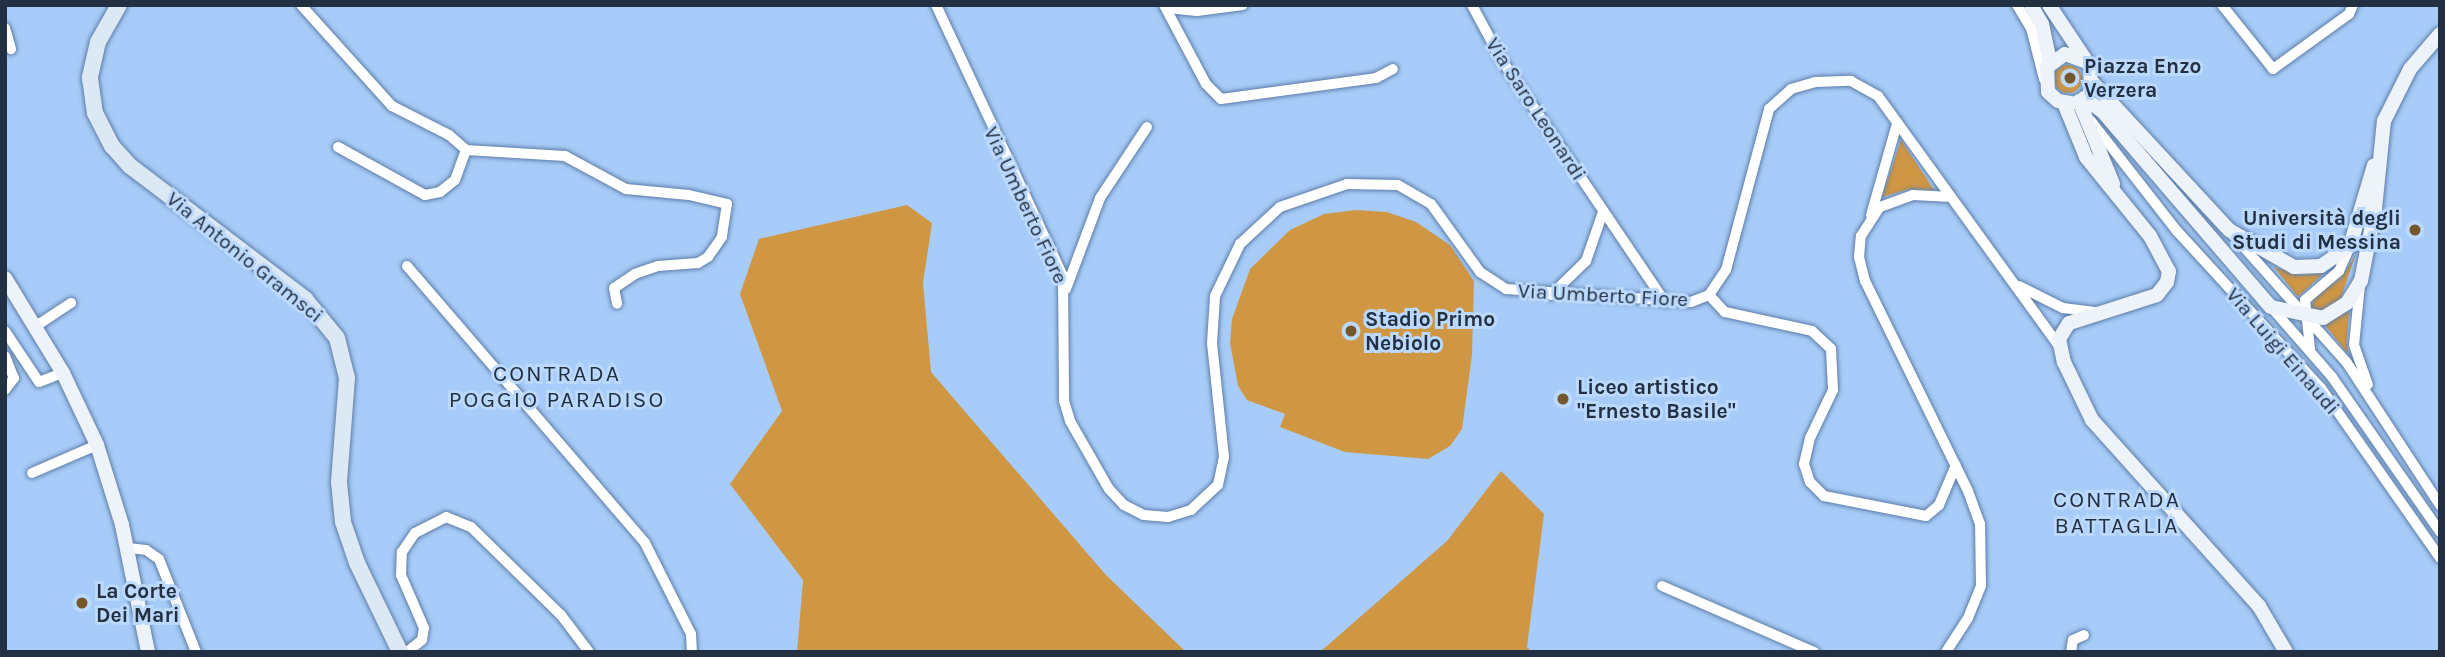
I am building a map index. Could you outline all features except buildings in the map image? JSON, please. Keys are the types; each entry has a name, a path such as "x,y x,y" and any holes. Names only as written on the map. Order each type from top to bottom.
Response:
{"main road":[{"name":"Via Antonio Gramsci","path":"119,5 97,42 90,78 95,113 112,146 130,166 305,299 337,338 347,377 340,482 343,522 357,563 400,652"},
{"path":"2031,5 2042,24 2050,62 2044,79 2052,97 2103,112 2271,307 2323,318 2336,312 2361,281 2377,198 2379,150"},
{"path":"2049,5 2087,62 2093,83 2229,230 2294,267 2320,266 2350,246 2395,95 2440,34"},
{"path":"2050,62 2065,54 2087,62"},
{"path":"2093,83 2076,106 2086,157 2115,189 2163,255 2168,277 2162,291 2151,298 2095,312 2070,323 2059,346 2092,421 2259,606 2286,652"},
{"path":"2076,106 2115,189"},
{"path":"5,278 63,373 97,445 128,548 148,652"}],"street":[{"path":"301,5 392,106 449,135 466,150 565,156 626,189 689,195 727,204 722,237 708,257 698,263 658,266 635,274 614,288 617,304"},
{"name":"Via Umberto Fiore","path":"936,5 1066,289 1064,389 1070,421 1116,498 1133,512 1157,517 1191,510 1218,485 1224,457 1212,343 1215,296 1240,244 1280,207 1347,184 1398,185 1431,204 1487,280 1506,289 1551,295 1691,302 1709,295 1726,270 1765,118 1776,100 1791,89 1815,82 1851,81 1878,96 1947,197 2059,346"},
{"path":"1165,7 1197,11 1244,5"},
{"name":"Via Saro Leonardi","path":"1472,5 1501,60 1665,302"},
{"path":"2017,5 2034,36 2044,79"},
{"path":"2222,5 2273,69 2350,12 2353,5"},
{"path":"1165,7 1206,84 1221,99 1376,78 1393,69"},
{"path":"5,27 11,49"},
{"name":"Via Luigi Einaudi","path":"2076,106 2177,230 2321,388 2440,558"},
{"path":"1897,124 1871,215 1861,236 1861,269 1976,511 1984,562 1968,618 1946,652"},
{"path":"1066,289 1100,198 1147,127"},
{"path":"2096,144 2115,152"},
{"path":"338,148 425,195 440,192 455,180 466,150"},
{"path":"1871,215 1903,196 1947,197"},
{"path":"1551,295 1580,269 1603,212"},
{"path":"2229,230 2305,316 2376,404 2440,505"},
{"path":"2312,354 2305,316 2309,293 2339,271 2350,246"},
{"path":"407,266 645,542 691,634 692,652"},
{"path":"2361,281 2354,345 2376,404"},
{"name":"Via Umberto Fiore","path":"2015,284 2063,308 2095,312"},
{"path":"1709,295 1725,312 1812,331 1830,349 1833,390 1810,438 1804,464 1810,482 1824,496 1926,516 1939,505 1956,466"},
{"path":"36,326 71,303"},
{"path":"2271,307 2312,354 2440,532"},
{"path":"5,331 39,382 63,373"},
{"path":"5,356 14,368 5,390"},
{"path":"32,473 97,445"},
{"path":"407,652 422,640 424,628 401,575 402,552 415,533 446,517 471,527 561,615 589,652"},
{"path":"128,548 146,550 159,559 196,652"},
{"path":"1662,586 1814,652"},
{"path":"2071,652 2073,640 2084,635"}],"shaded area":[{"path":"2068,65 2078,69 2082,79 2078,89 2068,93 2058,89 2054,79 2058,69"},
{"path":"1901,140 1934,190 1910,189 1882,197"},
{"path":"907,205 932,223 923,283 931,372 1106,575 1186,652 797,652 803,580 730,484 782,411 740,294 759,239"},
{"name":"Stadio Primo Nebiolo","path":"1356,210 1387,212 1416,222 1450,245 1474,281 1472,355 1462,429 1450,446 1428,459 1345,452 1280,427 1285,414 1247,400 1238,386 1230,343 1232,319 1250,269 1290,230 1324,214"},
{"path":"2355,256 2341,298 2327,310 2311,311 2314,297 2340,279"},
{"path":"2274,267 2300,275 2324,273 2298,297"},
{"path":"2349,311 2347,338 2348,354 2324,324"},
{"path":"1501,471 1544,514 1527,647 1532,652 1320,652 1447,541"}],"place":[{"name":"Piazza Enzo Verzera","path":"2070,78"},
{"name":"Università degli Studi di Messina","path":"2415,230"},
{"name":"Stadio Primo Nebiolo","path":"1351,331"},
{"name":"Liceo artistico \"Ernesto Basile\"","path":"1563,399"},
{"name":"La Corte Dei Mari","path":"82,603"}],"district":[{"name":"CONTRADA POGGIO PARADISO","path":"557,387"},
{"name":"CONTRADA BATTAGLIA","path":"2117,513"}]}
